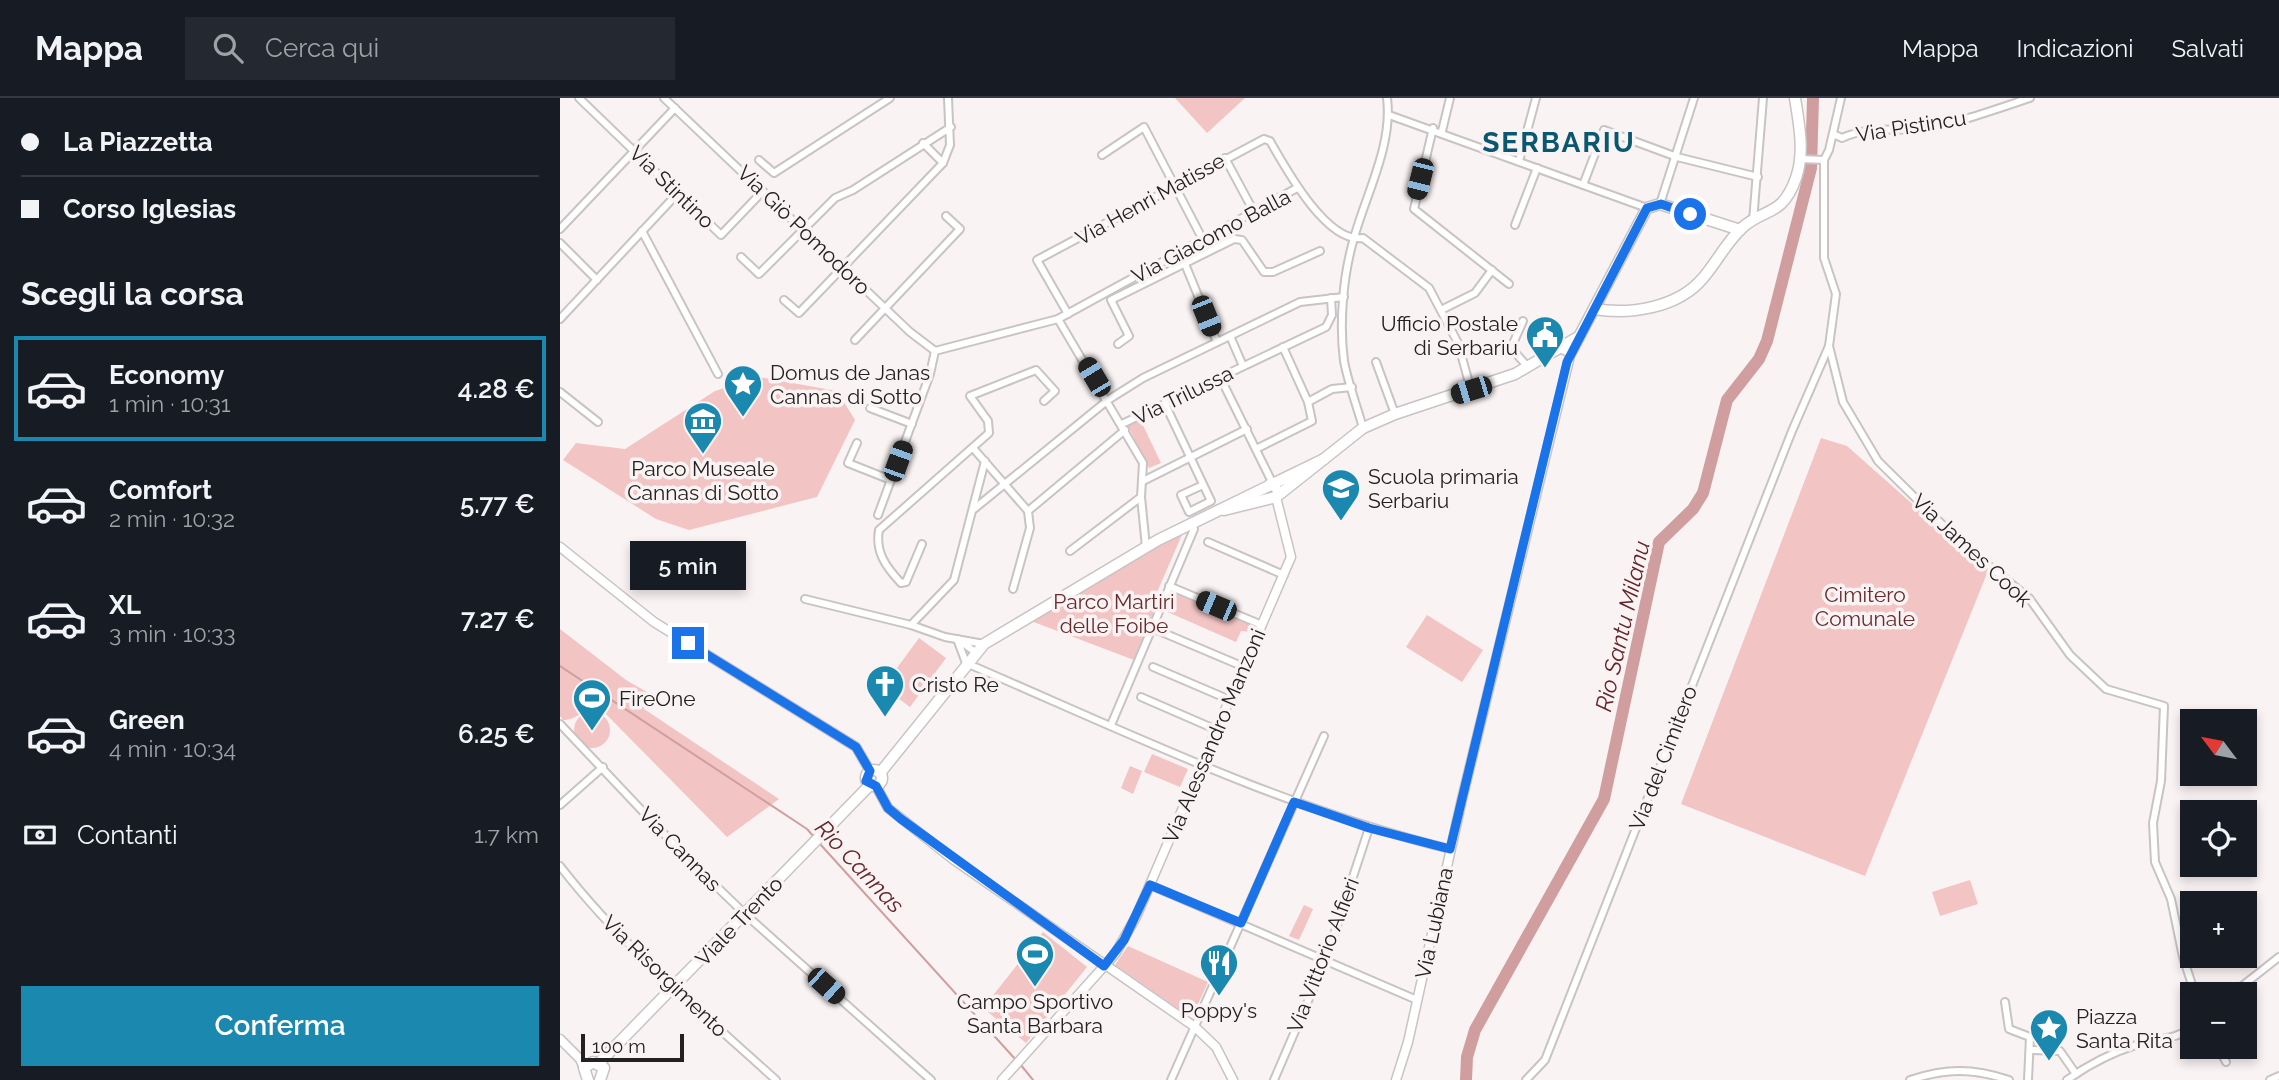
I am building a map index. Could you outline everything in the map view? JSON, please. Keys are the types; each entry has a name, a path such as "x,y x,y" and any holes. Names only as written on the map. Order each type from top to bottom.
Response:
{"main road":[{"path":"1594,309 1622,313 1650,308 1678,296 1701,281 1740,230 1780,205 1791,190 1803,159 1795,98"},
{"path":"1647,208 1661,204 1740,230"},
{"name":"Via Lubiana","path":"1571,352 1647,208"},
{"path":"1207,515 1276,497 1346,445 1363,428 1528,367 1578,337"},
{"path":"1560,347 1571,352"},
{"path":"873,786 866,778 875,772 984,644 1146,547 1269,481 1324,459"},
{"name":"Viale Trento","path":"593,1072 825,832 873,786"}],"street":[{"name":"Via Stintino","path":"579,98 721,235 763,191"},
{"name":"Via Giò Pomodoro","path":"664,98 885,308 935,351"},
{"path":"759,160 774,173 890,98"},
{"path":"784,300 799,313 943,163 949,155 951,127 948,98"},
{"path":"1363,428 1345,361 1344,297 1353,240 1372,185 1389,115 1387,98"},
{"path":"1442,131 1450,98"},
{"path":"1519,162 1536,98"},
{"path":"1661,204 1694,98"},
{"path":"1753,221 1763,98"},
{"path":"1829,346 1836,294 1824,258 1821,160 1833,134 1840,98"},
{"name":"Via Pistincu","path":"1833,134 1842,138 1869,129 1926,128 1961,121 2030,98"},
{"path":"560,229 675,108"},
{"path":"1389,115 1442,131 1647,208"},
{"path":"741,257 759,274 802,228 835,198 853,190 951,127"},
{"path":"1102,155 1144,127 1172,186 1203,240"},
{"path":"1433,128 1414,209 1509,284"},
{"path":"1583,184 1604,130 1677,157 1758,177"},
{"name":"Via Henri Matisse","path":"1069,314 1037,260 1257,141 1270,141 1297,188"},
{"path":"923,143 943,163"},
{"path":"1224,158 1254,212"},
{"path":"1803,159 1821,160"},
{"path":"1515,225 1537,168"},
{"name":"Via Giacomo Balla","path":"935,351 1058,319 1297,188 1342,235 1353,240 1363,238 1429,288 1458,343 1471,390"},
{"path":"560,319 677,194"},
{"path":"855,340 960,229 946,216"},
{"path":"642,232 718,374"},
{"path":"1118,344 1129,336 1111,300 1234,239 1242,240 1264,272 1273,272 1320,251"},
{"path":"560,243 597,280"},
{"path":"1185,264 1217,342"},
{"path":"1441,310 1475,293 1492,270"},
{"path":"974,509 1108,400 1166,365 1300,302 1344,297"},
{"name":"Via Trilussa","path":"1028,511 1124,427 1165,404 1326,327 1332,315 1331,298"},
{"path":"1058,319 1143,463 1142,496 1146,547"},
{"path":"1523,321 1511,348 1528,367"},
{"name":"Via Trilussa","path":"1230,336 1243,366"},
{"name":"Via del Cimitero","path":"1527,1080 1545,1059 1792,431 1829,346"},
{"name":"Via James Cook","path":"1829,346 1843,402 1878,461 1964,546 2029,598 2070,655 2105,689 2164,706 2161,781 2153,823 2155,862 2171,899 2191,982"},
{"path":"1256,449 1310,424 1313,416 1283,347"},
{"path":"878,515 912,424 935,351"},
{"name":"Via Lubiana","path":"1396,1080 1571,352"},
{"path":"1376,362 1395,414"},
{"path":"922,544 906,582 901,583 877,545 879,530 989,433 991,427 971,396 1036,370 1055,391 1044,401"},
{"path":"1220,377 1247,429 1269,481"},
{"path":"1308,402 1332,389 1352,387"},
{"path":"560,392 598,422"},
{"path":"1165,404 1211,501 1189,512 1181,495 1203,485"},
{"path":"870,408 912,424"},
{"path":"1143,481 1247,429"},
{"path":"857,443 848,463 891,480"},
{"path":"973,448 1028,511 1030,528 1013,589"},
{"path":"911,625 952,585 985,461"},
{"name":"Via Alessandro Manzoni","path":"1002,1080 1124,940 1150,885 1291,557 1276,497 1277,489 1269,481"},
{"path":"1070,551 1142,496"},
{"path":"1111,725 1194,529 1192,523"},
{"path":"1208,542 1284,575"},
{"path":"560,547 654,622 856,747 875,772"},
{"path":"1169,586 1262,625"},
{"path":"805,599 984,644"},
{"path":"1152,628 1244,667"},
{"path":"957,639 966,663 1111,725 1294,802 1369,828 1450,849"},
{"path":"957,639 975,652"},
{"path":"1153,667 1230,699"},
{"path":"1141,697 1217,730"},
{"name":"Via Cannas","path":"560,724 684,855 746,915 931,1080"},
{"path":"1171,1080 1324,736"},
{"path":"560,805 603,768"},
{"path":"873,786 888,808 901,819 1104,966 1195,1027 1216,1047 1233,1080"},
{"name":"Via Vittorio Alfieri","path":"1273,1080 1326,959 1369,828"},
{"name":"Via Risorgimento","path":"560,866 589,903 674,987 776,1080"},
{"path":"1150,885 1417,1000"},
{"path":"2247,982 2279,957"},
{"path":"2005,1002 2009,1030 2030,1037 2028,1080"},
{"path":"2067,1080 2109,1055 2139,1043 2166,1040 2180,1033"},
{"path":"560,1039 593,1072"},
{"path":"2031,1050 2060,1051 2076,1074"},
{"path":"1910,1080 1940,1070 1979,1070 2009,1080"},
{"path":"2270,1080 2279,1076"}],"green space":[{"path":"1175,98 1245,98 1207,133"},
{"name":"Parco Museale Cannas di Sotto","path":"759,377 837,391 855,420 817,497 689,530 656,519 563,460 576,443 625,449 715,391"},
{"path":"1140,419 1161,463 1149,468 1127,424"},
{"name":"Cimitero Comunale","path":"1821,438 1847,446 1988,571 1865,876 1681,804"},
{"name":"Parco Martiri delle Foibe","path":"1184,530 1158,590 1159,598 1134,660 1031,621"},
{"path":"1171,591 1255,627 1253,632 1241,631 1236,642 1163,610"},
{"path":"1427,615 1483,650 1462,682 1406,647"},
{"path":"560,629 626,680 652,695 644,709 779,799 727,837 600,708 590,709 563,720 560,716"},
{"path":"919,638 946,658 910,707 883,687"},
{"name":"FireOne","path":"592,712 605,717 610,730 605,743 592,748 579,743 574,730 579,717"},
{"path":"1152,754 1188,769 1180,787 1144,772"},
{"path":"1130,766 1142,771 1133,794 1121,788"},
{"path":"1970,880 1978,904 1940,916 1932,892"},
{"path":"1304,905 1313,909 1299,940 1289,936"},
{"name":"Campo Sportivo Santa Barbara","path":"1043,932 1087,967 1026,1043 983,1008"},
{"path":"1128,946 1208,982 1194,1013 1187,1015 1115,965"}],"waterway":[{"name":"Rio Santu Milanu","path":"1466,1080 1467,1057 1475,1030 1604,799 1659,542 1693,509 1703,493 1727,400 1759,359 1767,341 1811,168 1813,98"},
{"name":"Rio Cannas","path":"560,666 807,829 814,837"},
{"name":"Rio Cannas","path":"820,844 1016,1060"},
{"name":"Rio Cannas","path":"1020,1064 1033,1080"}],"place":[{"name":"Ufficio Postale di Serbariu","path":"1545,369"},
{"name":"Domus de Janas Cannas di Sotto","path":"743,418"},
{"name":"Parco Museale Cannas di Sotto","path":"703,455"},
{"name":"Scuola primaria Serbariu","path":"1341,522"},
{"name":"Cristo Re","path":"885,718"},
{"name":"FireOne","path":"592,732"},
{"name":"Campo Sportivo Santa Barbara","path":"1035,988"},
{"name":"Poppy's","path":"1219,997"},
{"name":"Piazza Santa Rita","path":"2049,1062"}],"district":[{"name":"SERBARIU","path":"1559,142"}],"route":[{"path":"688,643 856,747 870,771 866,775 866,781 876,786 888,808 954,860 1104,966 1124,940 1150,885 1241,923 1294,802 1369,828 1450,849 1567,362 1647,208 1661,204 1690,214"}]}
